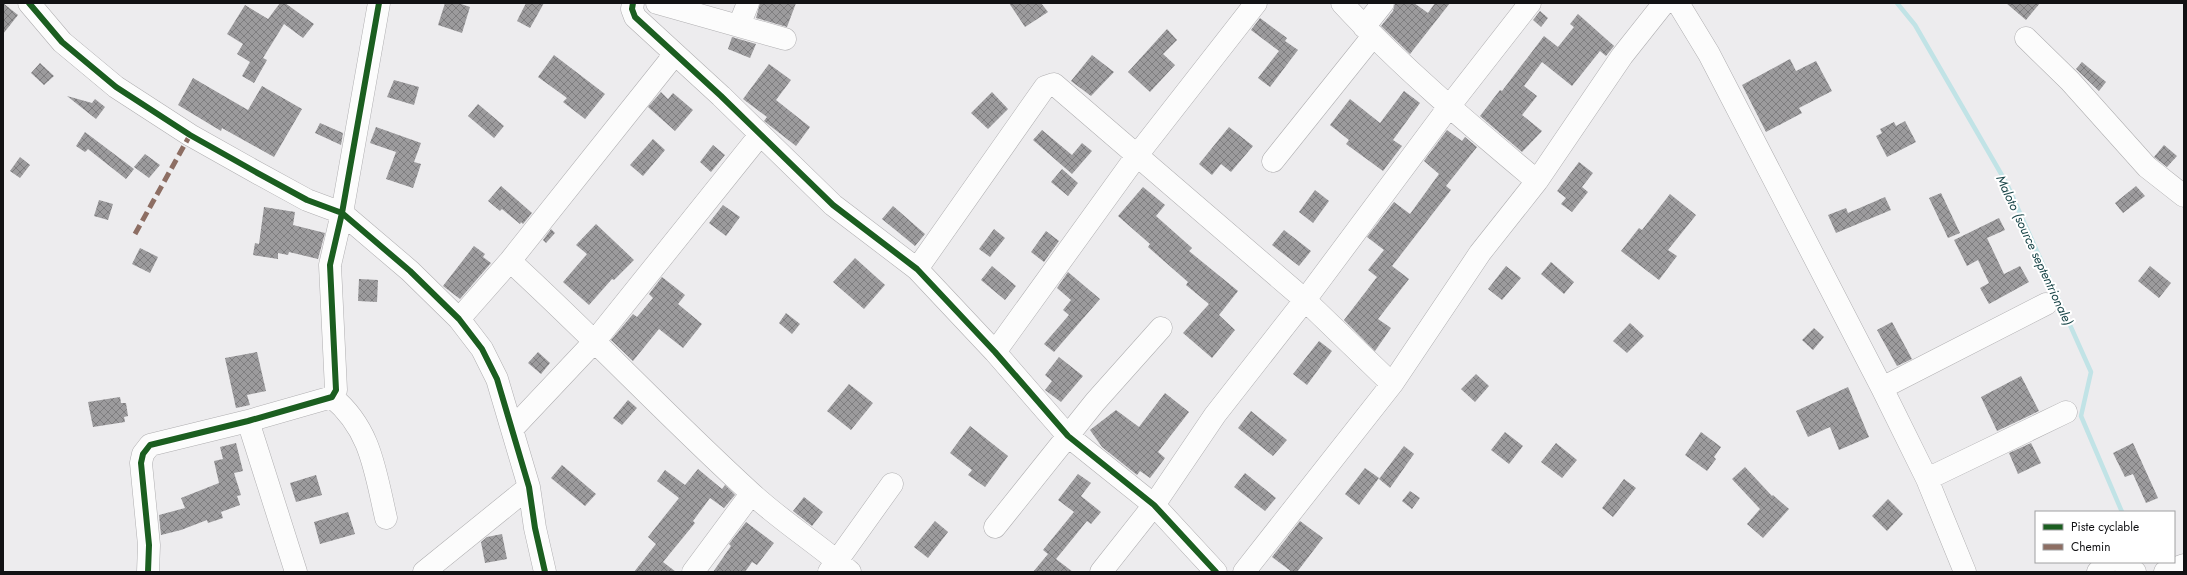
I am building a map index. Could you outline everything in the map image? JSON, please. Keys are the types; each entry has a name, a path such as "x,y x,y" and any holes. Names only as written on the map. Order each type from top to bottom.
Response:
{"street":[{"path":"29,3 62,42 116,87 190,135 254,171 307,200 342,214 410,271 459,319 482,349 497,378 513,428 529,487 535,528 545,572"},
{"path":"148,572 150,545 141,463 146,448 150,445 248,421 332,397 336,390 330,265 342,214 380,3"},
{"path":"633,3 632,9 635,17 676,54 833,205 916,269 995,352 1068,436 1154,505 1216,572"},
{"path":"657,3 785,39"},
{"path":"739,26 748,3"},
{"path":"995,352 1138,154 1256,3"},
{"path":"1342,3 1369,32 1448,108 1537,180"},
{"path":"1273,161 1369,32 1383,3"},
{"path":"1101,572 1154,505 1215,415 1305,300 1448,108 1530,3"},
{"path":"1244,572 1392,384 1480,253 1537,180 1622,56 1664,3"},
{"path":"1678,3 1709,54 1882,388 1926,479 1965,572"},
{"path":"2026,38 2070,81 2147,167 2184,196"},
{"path":"459,319 510,261 676,54"},
{"path":"916,269 1047,85 1054,84 1138,154 1305,300 1392,384"},
{"path":"513,428 594,342 760,135"},
{"path":"510,261 566,312 594,342 751,494 839,568 892,484"},
{"path":"1882,388 2046,304"},
{"path":"995,527 1095,402 1162,328"},
{"path":"332,397 346,408 362,431 371,457 386,518"},
{"path":"1926,479 2066,412"},
{"path":"248,421 296,572"},
{"path":"424,572 529,487"},
{"path":"693,572 751,494"},
{"path":"2098,572 2107,563"},
{"path":"2123,563 2134,572"},
{"path":"2165,572 2184,565"}],"building":[{"path":"3,3 18,15 3,34"},
{"path":"280,3 285,3 314,24 303,38 284,24 263,58 267,60 254,83 242,76 250,62 237,54 243,44 227,34 245,5 268,19"},
{"path":"445,3 458,3 470,7 462,33 438,25"},
{"path":"526,3 544,3 530,28 517,21"},
{"path":"760,3 796,3 787,27 756,18"},
{"path":"1009,3 1041,3 1048,12 1025,27"},
{"path":"1395,3 1414,3 1428,13 1435,3 1450,3 1410,54 1381,26 1393,11"},
{"path":"2006,3 2040,3 2026,20"},
{"path":"1540,11 1548,18 1541,27 1533,20"},
{"path":"1578,14 1614,46 1606,56 1600,51 1572,86 1542,62 1524,86 1537,96 1522,115 1542,131 1522,152 1480,116 1500,90 1502,91 1544,36 1558,47 1574,27 1570,24"},
{"path":"1260,18 1287,38 1285,41 1298,50 1270,87 1258,78 1279,51 1251,30"},
{"path":"1167,29 1177,40 1163,54 1175,65 1150,92 1128,72"},
{"path":"732,37 756,44 750,58 728,49"},
{"path":"554,55 605,94 585,119 563,102 567,98 538,77"},
{"path":"1092,55 1114,72 1091,96 1071,81"},
{"path":"1790,59 1796,71 1816,61 1832,91 1799,108 1802,113 1766,132 1742,85"},
{"path":"2082,62 2106,82 2099,91 2076,69"},
{"path":"40,63 54,76 44,85 31,73"},
{"path":"769,64 791,80 776,100 810,127 796,146 764,121 767,117 743,99"},
{"path":"193,78 248,110 262,86 302,109 274,157 222,128 221,131 178,105"},
{"path":"394,80 419,87 414,105 387,97"},
{"path":"1404,91 1420,103 1393,140 1402,146 1383,171 1346,144 1349,140 1330,125 1350,99 1380,123"},
{"path":"661,92 668,99 673,93 693,110 675,131 648,107"},
{"path":"992,92 1008,109 988,129 971,113"},
{"path":"67,96 92,103 95,99 105,107 96,119"},
{"path":"478,104 504,126 494,138 468,116"},
{"path":"1905,121 1916,142 1887,157 1876,136 1882,133 1880,129 1894,122 1896,126"},
{"path":"320,123 343,133 341,145 315,133"},
{"path":"376,127 421,143 414,162 421,164 413,188 386,179 396,152 370,143"},
{"path":"1229,127 1253,146 1231,172 1221,164 1212,175 1199,164"},
{"path":"1042,130 1072,155 1082,143 1092,151 1072,174 1033,140"},
{"path":"1447,130 1462,141 1465,137 1477,147 1446,186 1451,190 1392,266 1409,279 1378,319 1391,328 1375,351 1344,320 1377,277 1368,270 1384,250 1367,237 1394,202 1410,214 1439,174 1424,161"},
{"path":"85,132 134,169 126,179 88,149 85,152 76,146"},
{"path":"653,139 665,150 643,176 630,165"},
{"path":"713,145 725,155 711,172 700,162"},
{"path":"2164,145 2177,156 2167,167 2154,157"},
{"path":"145,154 160,165 149,178 134,167"},
{"path":"20,157 30,165 20,178 10,171"},
{"path":"1579,162 1593,173 1582,187 1588,192 1572,212 1561,204 1566,198 1557,191"},
{"path":"1062,169 1078,183 1068,196 1051,182"},
{"path":"501,186 532,213 523,224 521,222 520,224 502,209 500,211 488,201"},
{"path":"2136,186 2145,196 2123,213 2115,203"},
{"path":"1143,187 1165,205 1156,216 1192,248 1189,251 1238,291 1219,315 1235,330 1212,358 1183,333 1209,304 1186,285 1188,282 1148,247 1150,244 1118,216"},
{"path":"1315,190 1329,201 1313,223 1299,212"},
{"path":"1941,193 1960,233 1948,238 1929,198"},
{"path":"1670,194 1696,215 1668,250 1677,256 1659,280 1621,251 1639,228 1642,230"},
{"path":"1885,197 1891,210 1836,233 1828,215 1846,208 1848,213"},
{"path":"99,200 113,204 108,220 94,216"},
{"path":"723,205 740,217 726,236 709,223"},
{"path":"893,206 925,234 915,246 882,219"},
{"path":"264,207 295,212 293,225 325,233 318,259 289,252 288,255 278,253 278,259 253,255 255,243 259,244"},
{"path":"1999,218 2005,230 1987,238 2004,274 2020,266 2029,282 1989,304 1980,288 1989,283 1978,260 1967,266 1954,240"},
{"path":"596,224 634,260 614,280 612,279 589,305 563,282 587,254 576,245"},
{"path":"551,229 555,233 546,243 543,240"},
{"path":"994,229 1005,238 990,257 979,249"},
{"path":"1284,230 1311,251 1299,266 1272,245"},
{"path":"1046,231 1059,241 1044,262 1031,252"},
{"path":"474,246 485,254 483,257 491,263 460,299 443,286"},
{"path":"140,248 158,257 150,273 132,264"},
{"path":"855,258 885,285 864,309 833,282"},
{"path":"1551,262 1574,282 1564,294 1541,274"},
{"path":"992,266 1016,286 1005,300 981,280"},
{"path":"1506,266 1521,278 1502,300 1488,289"},
{"path":"2150,266 2171,283 2159,298 2138,281"},
{"path":"1068,272 1100,299 1054,352 1044,344 1069,315 1063,310 1071,300 1057,288"},
{"path":"662,277 685,295 678,304 702,324 683,348 659,329 633,361 611,340 633,314 637,317 653,298 649,294"},
{"path":"359,279 378,280 377,302 358,301"},
{"path":"786,313 800,324 792,334 779,323"},
{"path":"1892,322 1912,359 1897,366 1877,330"},
{"path":"1630,323 1644,336 1627,353 1613,341"},
{"path":"1814,328 1824,337 1813,350 1802,340"},
{"path":"1319,341 1332,351 1307,385 1293,374"},
{"path":"257,352 266,391 247,395 250,405 236,408 225,358"},
{"path":"538,352 550,363 541,374 528,363"},
{"path":"1059,357 1083,376 1061,402 1045,390 1052,381 1045,375"},
{"path":"1476,374 1489,386 1475,402 1461,389"},
{"path":"2021,376 2039,411 1997,431 1981,397"},
{"path":"849,384 873,403 851,430 827,411"},
{"path":"1848,387 1869,437 1839,450 1830,427 1808,437 1796,411"},
{"path":"1165,393 1189,412 1158,452 1165,458 1150,478 1140,471 1137,475 1102,447 1090,430 1116,410 1139,427"},
{"path":"120,397 121,403 126,403 128,416 124,417 125,422 93,427 88,402"},
{"path":"628,400 637,408 622,425 613,418"},
{"path":"1251,411 1287,440 1273,456 1238,428"},
{"path":"970,426 1008,456 985,487 968,475 972,470 950,453"},
{"path":"1505,432 1523,446 1509,464 1491,450"},
{"path":"1701,432 1721,447 1714,457 1716,459 1707,471 1685,455"},
{"path":"236,443 243,471 234,473 241,495 237,496 240,505 221,512 223,518 208,523 207,520 181,530 161,535 159,515 185,508 181,498 219,483 214,461 223,459 220,447"},
{"path":"1556,443 1577,460 1562,478 1541,462"},
{"path":"2031,443 2041,463 2018,474 2009,453"},
{"path":"2133,443 2158,498 2146,503 2133,474 2125,477 2113,453"},
{"path":"1404,446 1414,454 1390,488 1379,479"},
{"path":"562,465 596,494 585,506 551,478"},
{"path":"1745,467 1772,496 1773,495 1789,509 1763,538 1747,524 1760,509 1732,479"},
{"path":"1365,468 1379,478 1359,505 1345,494"},
{"path":"698,469 722,489 725,485 735,495 724,508 710,498 693,521 695,523 663,562 676,572 634,572 656,544 648,537 679,498 657,481 665,470 685,485"},
{"path":"1245,473 1276,498 1265,511 1234,487"},
{"path":"1078,474 1091,483 1081,496 1101,512 1091,524 1087,521 1056,559 1073,572 1033,572 1048,554 1043,550 1074,512 1058,500"},
{"path":"316,475 322,495 296,502 290,483"},
{"path":"1624,479 1636,488 1613,517 1602,508"},
{"path":"1410,491 1420,498 1412,509 1402,501"},
{"path":"804,497 823,512 812,526 793,511"},
{"path":"1888,499 1903,514 1887,531 1872,516"},
{"path":"348,512 355,534 320,544 314,522"},
{"path":"935,521 948,532 928,558 914,547"},
{"path":"1300,521 1323,538 1297,572 1292,572 1272,557"},
{"path":"746,522 774,543 757,565 752,562 745,572 713,572 731,546 729,544"},
{"path":"502,534 507,559 485,563 481,542 487,537"}],"waterway":[{"name":"Maloto (source septentrionale)","path":"1897,3 1915,25 2007,184 2091,372 2081,416 2122,511"}],"marked path":[{"path":"135,234 190,135"}],"cycle path":[{"path":"29,3 62,42 116,87 190,135 254,171 307,200 342,213 410,271 459,319 482,349 497,379 529,487 535,528 545,572"},
{"path":"148,572 149,545 141,463 143,454 150,445 248,421 332,397 336,390 330,265 342,213 379,3"},
{"path":"633,3 632,9 635,17 721,96 833,205 917,269 995,352 1068,436 1154,505 1216,572"}]}
